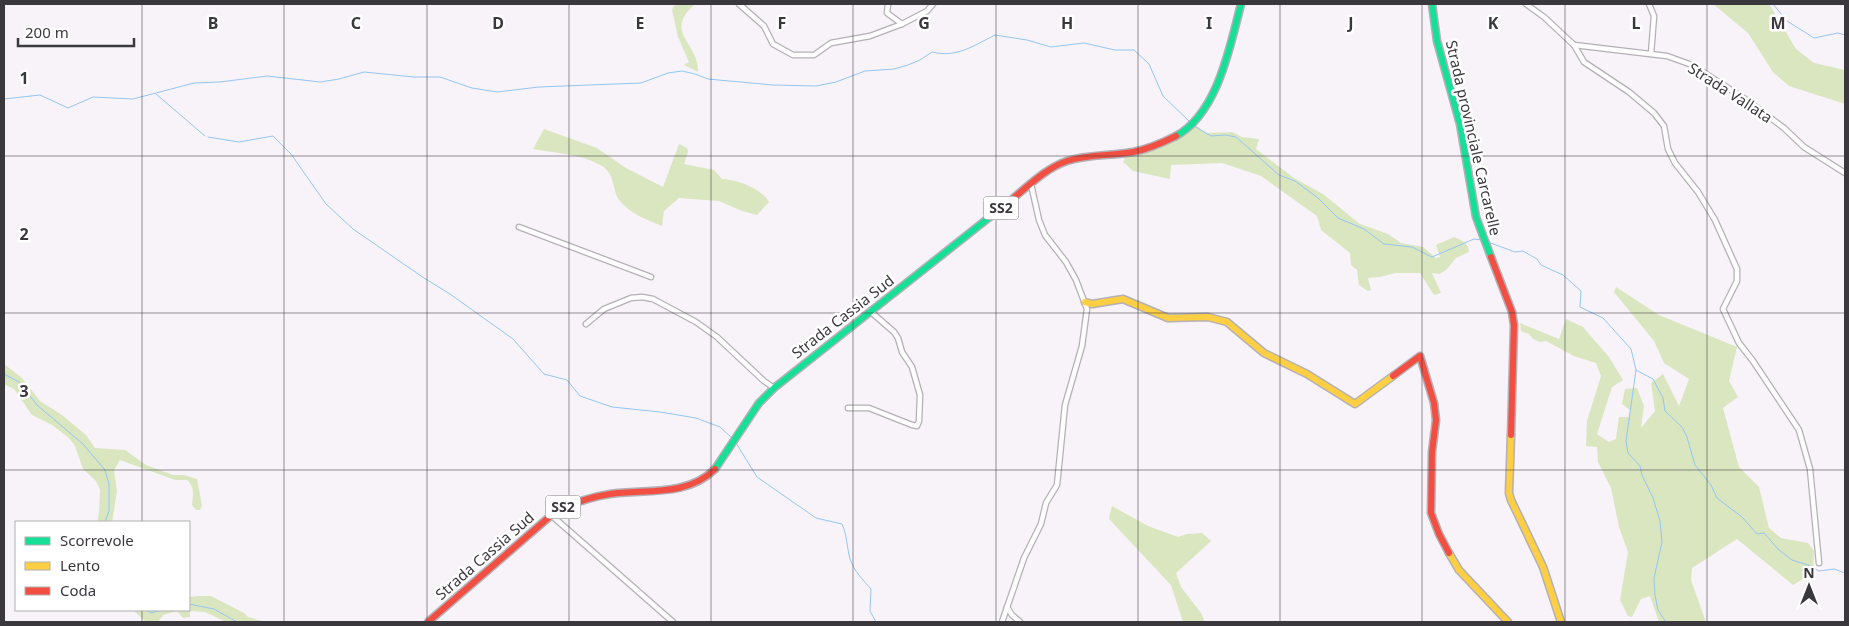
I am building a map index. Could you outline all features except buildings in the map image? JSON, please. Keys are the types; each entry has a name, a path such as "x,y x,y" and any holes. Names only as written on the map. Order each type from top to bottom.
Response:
{"main road":[{"name":"Strada Cassia Sud","path":"428,622 551,515 564,506 585,497 673,490 704,479 725,455 759,403 774,388 1031,184 1058,165 1078,158 1142,150 1165,142 1188,127 1208,104 1214,93 1223,71 1241,4"},
{"name":"Strada provinciale Carcarelle","path":"1432,4 1435,34 1460,124 1474,208 1482,236 1509,301 1514,325 1509,493 1514,510 1535,547 1553,592 1561,622"},
{"path":"1085,302 1092,304 1123,300 1168,318 1208,317 1227,322 1264,353 1307,374 1355,404 1420,356 1434,403 1436,420 1432,452 1431,513 1439,534 1459,570 1508,622"}],"street":[{"path":"739,4 764,26 773,44 793,55 814,55 831,43 870,36 902,24 926,11 933,4"},
{"path":"888,4 887,13 902,24"},
{"path":"1526,4 1544,17 1574,45 1584,62 1629,92 1654,113 1664,126 1668,149 1674,163 1698,192 1715,220 1737,269 1737,282 1723,309 1739,343 1799,430 1810,469 1819,563"},
{"path":"1649,4 1654,16 1652,54"},
{"name":"Strada Vallata","path":"1574,45 1667,56 1692,65 1755,106 1784,128 1804,147 1845,173"},
{"path":"1002,622 1024,558 1041,524 1046,504 1057,485 1065,405 1082,346 1087,309 1066,262 1045,235 1039,220 1031,184"},
{"path":"519,227 651,277"},
{"path":"586,324 604,309 631,298 653,299 691,320 718,338 774,388"},
{"path":"848,408 869,408 917,426 919,421 920,395 912,367 902,352 894,332 870,311"},
{"path":"551,515 673,622"},
{"path":"1007,607 1020,622"}],"green space":[{"path":"677,4 695,4 686,14 682,23 682,31 694,53 698,72 684,65 689,62 678,37 672,10"},
{"path":"1713,4 1769,4 1796,49 1814,63 1845,70 1845,104 1789,86 1773,72 1748,33"},
{"path":"1195,125 1207,133 1232,132 1242,137 1259,139 1256,149 1294,178 1323,194 1360,224 1388,234 1401,243 1423,247 1436,258 1440,257 1436,245 1454,237 1466,244 1469,252 1456,258 1440,274 1432,273 1441,293 1434,295 1420,273 1395,273 1368,278 1371,290 1368,291 1359,285 1357,270 1351,265 1350,253 1321,230 1317,216 1261,176 1222,163 1171,165 1170,179 1133,171 1123,162 1126,156 1155,150 1163,146 1178,138"},
{"path":"544,129 597,148 626,168 663,187 679,144 687,148 688,152 684,164 714,170 722,179 742,183 755,189 769,202 757,215 719,201 679,198 664,211 662,226 639,216 623,205 617,196 609,173 602,166 577,156 533,149"},
{"path":"1616,287 1659,315 1737,347 1729,381 1738,397 1723,408 1739,467 1759,487 1769,528 1781,538 1808,543 1814,551 1813,573 1793,585 1737,539 1692,568 1691,580 1706,622 1659,622 1650,596 1641,599 1632,617 1628,616 1620,600 1628,552 1619,527 1611,488 1598,462 1597,447 1586,446 1587,421 1601,376 1596,363 1574,356 1546,341 1540,342 1533,339 1529,334 1521,331 1520,323 1559,339 1566,319 1583,327 1609,357 1623,380 1612,387 1597,434 1609,442 1616,439 1619,417 1629,417 1630,410 1622,404 1625,389 1637,388 1644,406 1641,428 1655,411 1651,383 1663,374 1679,406 1689,379 1664,363 1654,341 1614,292"},
{"path":"4,364 22,378 40,401 62,415 86,435 95,448 125,450 146,465 173,475 184,475 197,479 202,505 200,510 196,510 192,505 192,488 187,480 175,480 120,460 114,470 117,491 112,521 97,521 100,490 96,481 83,469 75,446 69,438 52,425 32,415 14,389 4,384"},
{"path":"1112,506 1148,526 1178,537 1202,533 1211,541 1176,573 1181,587 1201,613 1205,622 1183,622 1171,585 1109,519"},
{"path":"211,596 244,613 248,617 266,622 226,622 205,612 190,611 190,597"},
{"path":"134,611 177,611 163,615 158,622 146,622"},
{"path":"177,611 190,611 190,617 183,618"}],"waterway":[{"path":"1773,4 1787,21 1814,38 1838,33 1845,35"},
{"path":"4,99 40,95 68,108 93,97 133,99 194,83 267,76 320,82 364,72 414,77 440,77 472,88 497,92 539,87 641,83 668,73 682,71 708,79 773,85 816,86 836,82 865,71 894,69 908,65 932,52 949,53 965,50 995,35 1027,40 1051,47 1084,43 1115,50 1134,50 1149,64 1163,96 1189,121"},
{"path":"156,94 205,136"},
{"path":"1194,126 1211,136 1225,135 1236,137 1279,175 1295,181 1318,198 1338,218 1364,229 1384,244 1412,247 1432,257 1474,239 1482,240"},
{"path":"208,137 239,142 273,136 291,154 326,204 353,229 513,339 544,374 567,380 580,396 612,407 696,418 720,427 732,438"},
{"path":"1488,242 1515,252 1523,251 1537,259 1541,265 1563,275 1581,291 1580,307 1603,318 1631,349 1636,370 1653,379 1663,398 1665,411 1682,427 1695,465 1711,485 1717,498 1742,517 1757,534 1764,533 1779,550 1792,560 1819,571 1834,569 1845,573"},
{"path":"1636,370 1626,441 1628,453 1640,466 1660,521 1662,542 1654,578 1655,595 1658,610 1666,622"},
{"path":"4,374 19,382 37,405 83,444 105,470 109,484 109,511 105,521"},
{"path":"736,443 757,477 816,518 842,524 852,563 871,589 870,611 876,622"},
{"path":"190,604 214,609 237,622"},
{"path":"148,611 151,613 158,611"}],"traffic: fast":[{"path":"1176,136 1202,112 1212,95 1227,58 1241,4"},
{"path":"1432,4 1437,41 1460,124 1476,217 1491,257"},
{"path":"715,469 759,403 774,388 1010,201"}],"traffic: slow":[{"path":"1085,302 1092,304 1123,299 1168,318 1208,317 1227,322 1264,353 1307,374 1355,404 1393,376"},
{"path":"1511,435 1509,493 1543,567 1561,622"},
{"path":"1449,553 1459,570 1508,622"}],"traffic: jam":[{"path":"1010,201 1044,173 1059,164 1084,157 1139,151 1176,136"},
{"path":"1491,257 1512,312 1514,325 1511,435"},
{"path":"1393,376 1420,356 1434,403 1436,420 1432,452 1431,513 1449,553"},
{"path":"428,622 555,512 603,495 679,488 704,478 715,469"}]}
